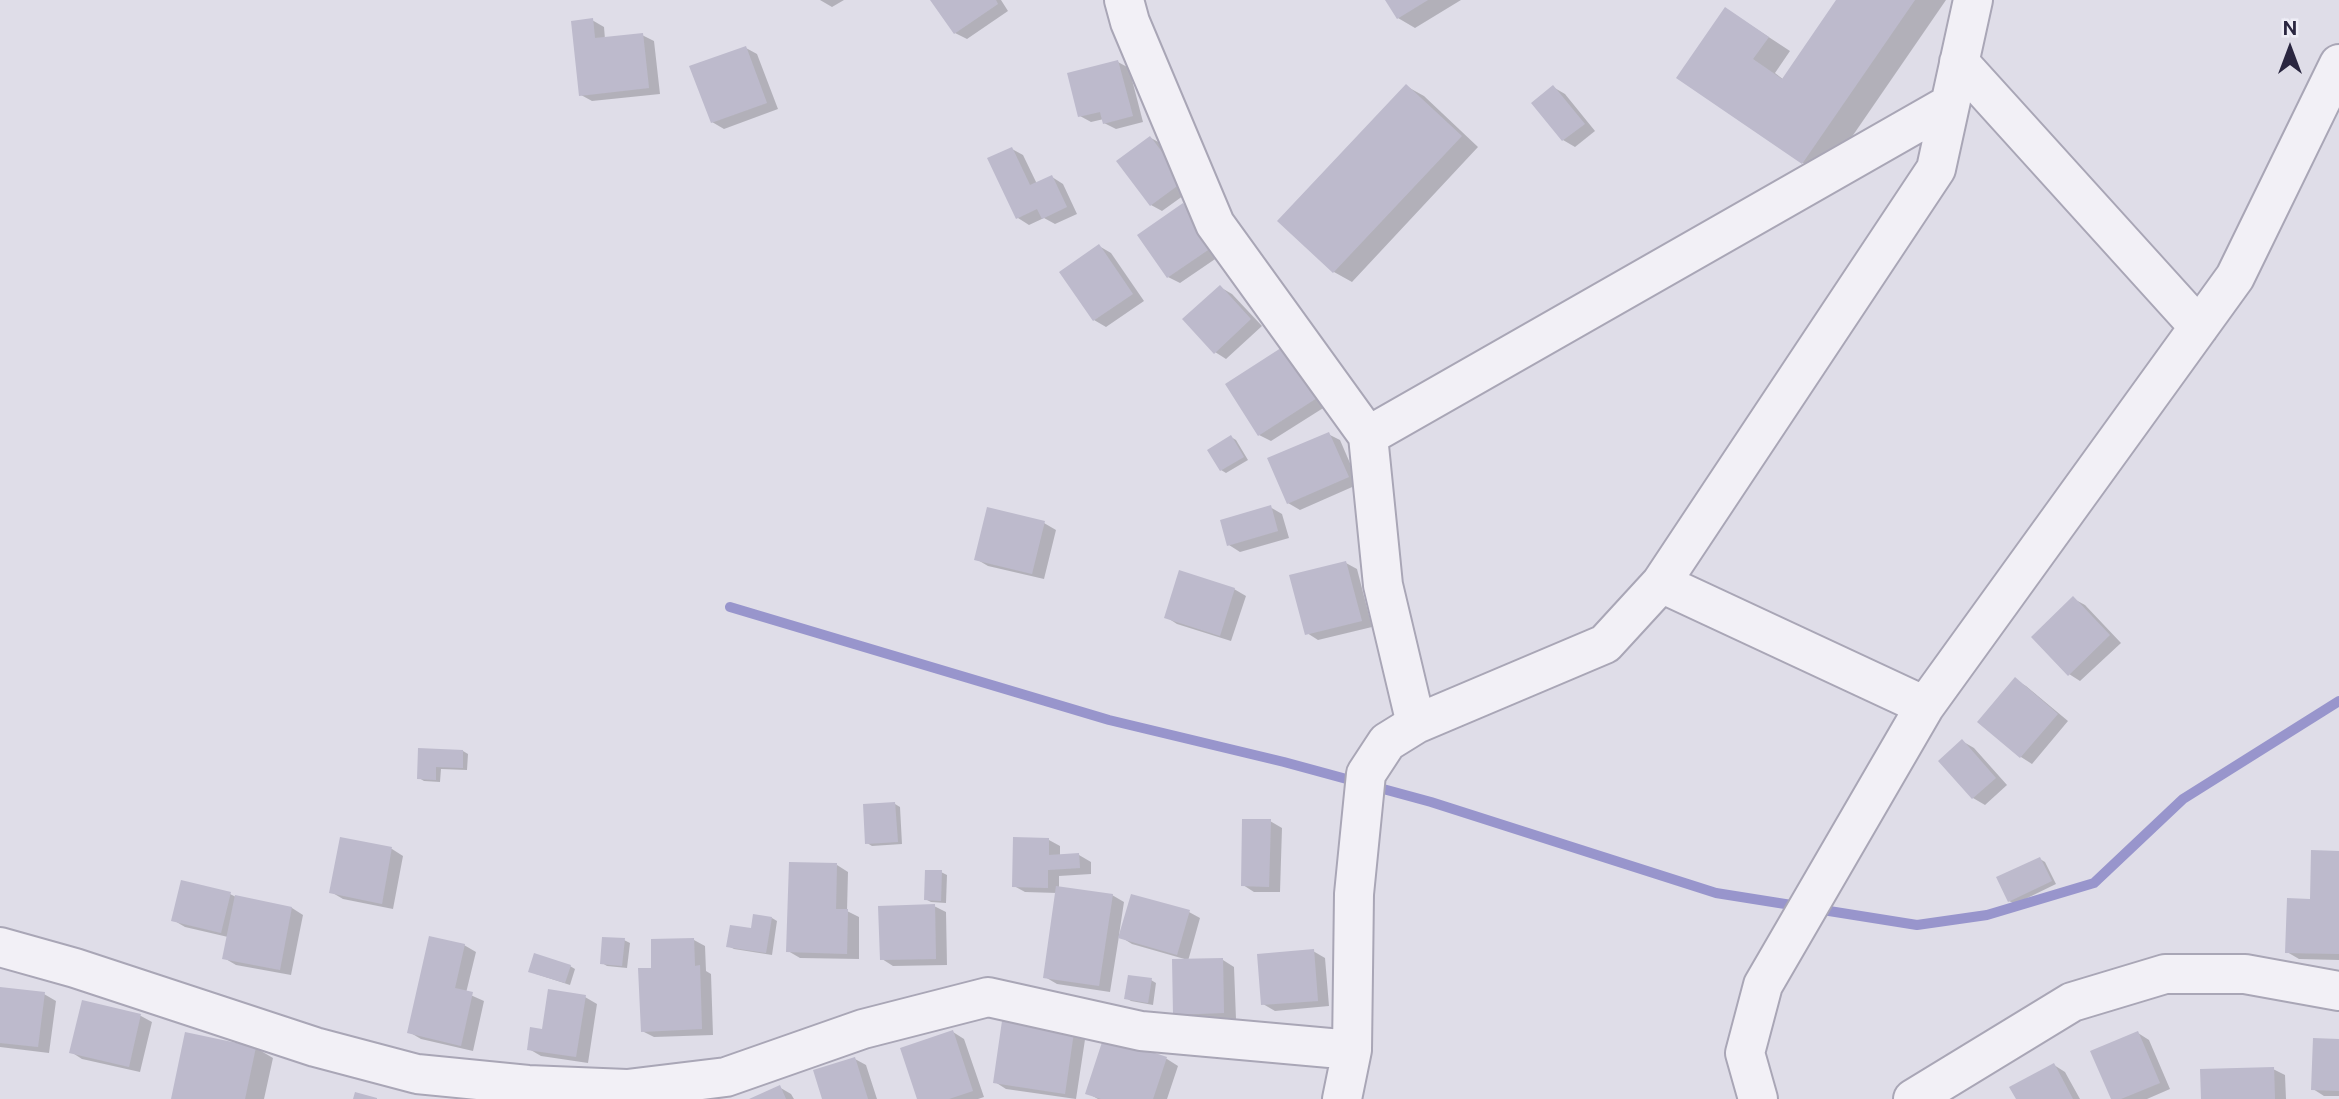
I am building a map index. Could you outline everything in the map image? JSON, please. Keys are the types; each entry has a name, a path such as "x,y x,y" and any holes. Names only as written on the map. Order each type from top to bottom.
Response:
{"street":[{"path":"1125,0 1130,22 1215,224 1368,436 1383,585 1416,724"},
{"path":"1342,1099 1352,1050 1354,894 1366,774 1387,743 1416,724 1605,644 1661,583 1936,169 1973,0"},
{"path":"1959,62 2199,327"},
{"path":"1758,1099 1745,1053 1763,985 1924,706 2235,278 2339,64"},
{"path":"1368,436 1950,104"},
{"path":"1661,583 1924,706"},
{"path":"0,947 75,968 315,1047 417,1074 528,1085 627,1089 726,1077 863,1029 988,997 1141,1031 1352,1050"},
{"path":"1913,1099 2072,1002 2165,974 2245,974 2339,991"}],"building":[{"path":"930,0 996,0 998,4 954,34"},
{"path":"1385,0 1428,0 1397,19"},
{"path":"1836,0 1915,0 1802,164 1676,78 1725,7 1769,37 1753,59 1782,79"},
{"path":"593,18 595,38 643,33 649,88 579,96 571,21"},
{"path":"746,46 767,103 711,123 689,66"},
{"path":"1118,60 1133,116 1103,124 1100,112 1078,117 1067,73"},
{"path":"1406,84 1462,136 1333,273 1277,221"},
{"path":"1553,85 1585,124 1562,141 1531,103"},
{"path":"1150,136 1184,181 1150,206 1116,161"},
{"path":"1012,147 1030,185 1052,175 1067,207 1042,219 1037,209 1016,219 987,158"},
{"path":"1183,203 1214,246 1167,278 1137,235"},
{"path":"1099,244 1133,294 1093,321 1059,272"},
{"path":"1220,285 1251,319 1214,354 1182,319"},
{"path":"1284,346 1317,398 1258,436 1225,384"},
{"path":"1329,432 1349,477 1287,504 1267,458"},
{"path":"1231,435 1244,457 1220,471 1207,450"},
{"path":"1271,505 1278,531 1227,546 1220,520"},
{"path":"987,507 1045,521 1032,574 974,560"},
{"path":"1346,561 1362,621 1305,635 1289,575"},
{"path":"1179,570 1235,588 1220,636 1164,618"},
{"path":"2073,596 2110,635 2068,676 2031,637"},
{"path":"2015,677 2058,714 2020,758 1977,722"},
{"path":"1962,739 1996,778 1972,799 1938,761"},
{"path":"418,748 463,750 463,768 436,767 436,780 417,779"},
{"path":"895,802 898,842 865,844 863,804"},
{"path":"1242,819 1271,819 1269,887 1241,886"},
{"path":"340,837 392,847 382,904 329,893"},
{"path":"1013,837 1049,838 1049,855 1079,853 1080,868 1048,870 1048,888 1012,887"},
{"path":"2311,850 2339,851 2339,954 2285,953 2287,898 2310,899"},
{"path":"2040,857 2052,881 2008,902 1996,877"},
{"path":"789,862 837,863 836,909 848,909 847,954 786,952"},
{"path":"925,870 942,870 941,901 924,900"},
{"path":"181,880 231,892 221,933 171,921"},
{"path":"1056,886 1113,894 1099,986 1043,978"},
{"path":"1131,894 1190,910 1177,955 1118,938"},
{"path":"235,895 292,907 280,970 222,959"},
{"path":"935,904 936,959 880,960 878,906"},
{"path":"753,914 772,917 766,953 726,947 730,925 751,928"},
{"path":"429,936 465,944 455,988 473,992 461,1046 407,1033"},
{"path":"602,937 625,938 622,966 600,964"},
{"path":"694,938 695,966 700,965 702,1029 641,1032 638,968 651,968 651,939"},
{"path":"1314,949 1318,1001 1261,1005 1257,954"},
{"path":"534,953 571,965 565,983 528,972"},
{"path":"1223,958 1224,1013 1173,1015 1172,959"},
{"path":"1128,975 1152,978 1148,1003 1124,999"},
{"path":"0,987 45,992 38,1047 0,1043"},
{"path":"548,989 586,995 576,1057 527,1050 530,1027 542,1029"},
{"path":"82,1000 141,1014 129,1067 69,1053"},
{"path":"1003,1014 1075,1025 1065,1094 993,1083"},
{"path":"953,1030 973,1091 949,1099 917,1099 900,1048"},
{"path":"2138,1031 2160,1083 2121,1099 2111,1099 2090,1051"},
{"path":"185,1032 256,1047 245,1099 171,1099"},
{"path":"1104,1036 1167,1057 1153,1099 1101,1099 1085,1094"},
{"path":"2313,1038 2339,1039 2339,1091 2311,1090"},
{"path":"855,1057 868,1099 822,1099 813,1070"},
{"path":"2054,1063 2073,1099 2016,1099 2009,1087"},
{"path":"2274,1067 2275,1099 2201,1099 2200,1069"},
{"path":"780,1085 786,1099 749,1099"},
{"path":"355,1092 377,1098 377,1099 353,1099"}],"waterway":[{"path":"730,607 1109,720 1284,762 1431,802 1716,893 1917,925 1987,915 2094,883 2183,799 2339,701"}]}
